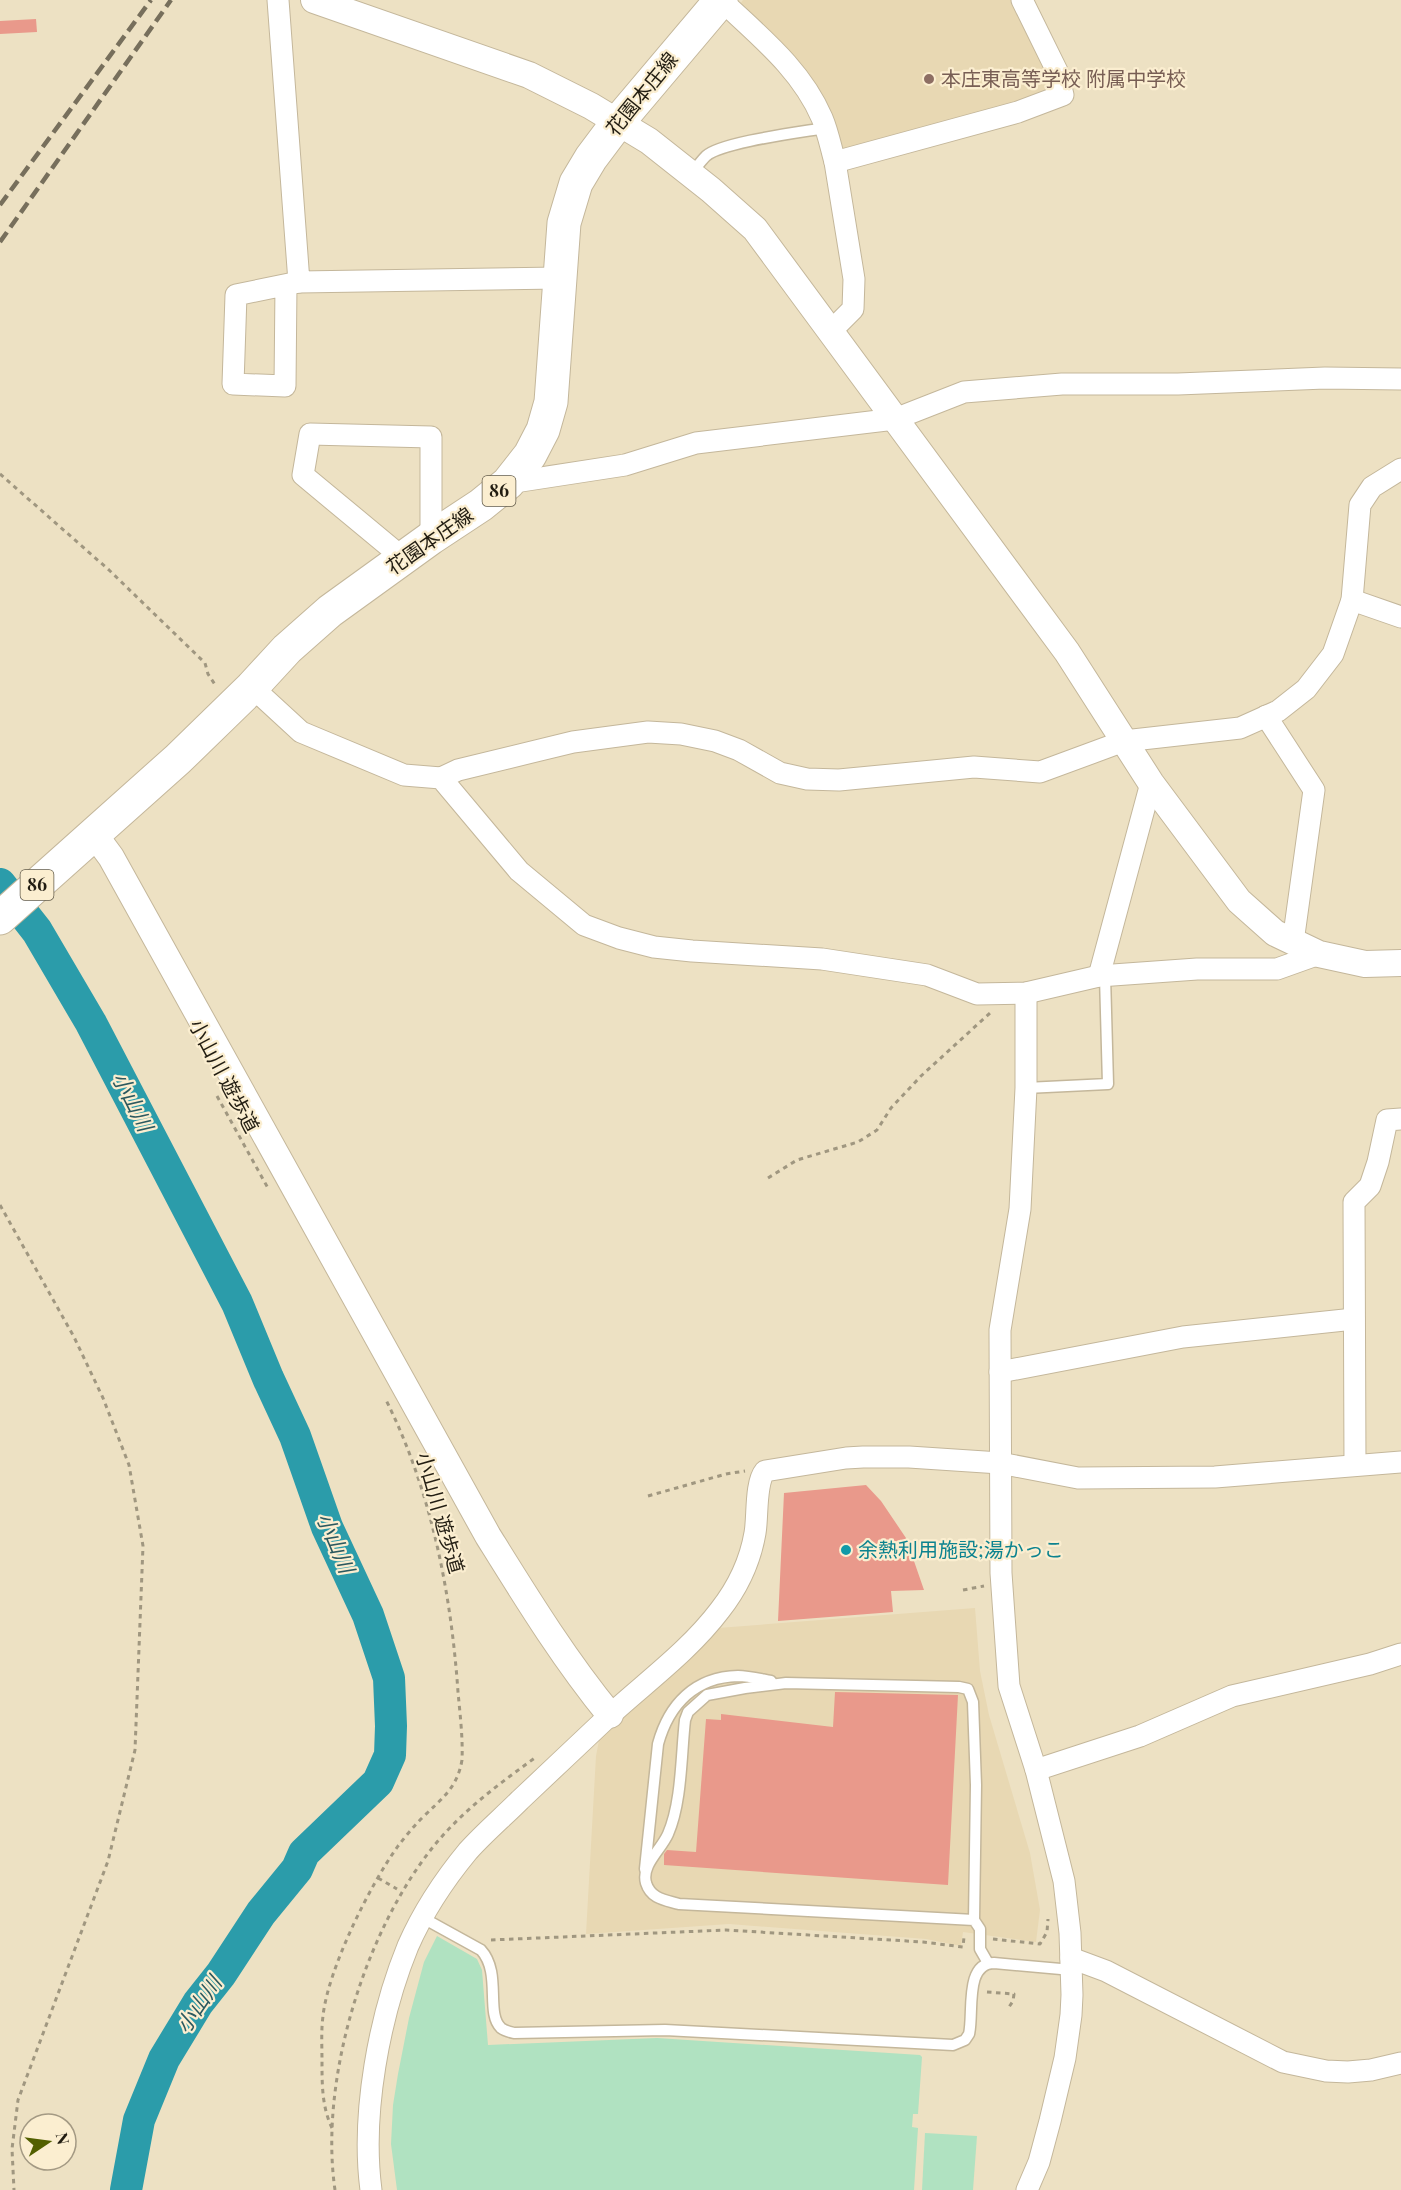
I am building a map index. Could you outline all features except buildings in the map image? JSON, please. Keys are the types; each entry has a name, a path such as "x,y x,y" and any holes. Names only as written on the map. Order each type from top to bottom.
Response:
{"main road":[{"name":"花園本庄線","path":"0,918 244,695 287,649 330,611 430,538 481,505 508,483 530,455 543,430 551,402 564,223 576,183 591,158 618,122 721,0"}],"street":[{"path":"278,0 293,283 285,386 233,384 236,295 293,283 559,278"},
{"path":"314,0 529,75 649,141 755,229 1067,652 1151,783 1239,901 1275,933 1319,954 1365,964 1401,963"},
{"path":"721,0 787,63 801,80 825,128 835,162 854,279 853,309 831,331"},
{"path":"835,162 1018,112 1063,95 1058,71 1023,0"},
{"path":"508,483 625,465 696,443 895,419 964,392 1040,386 1178,384 1325,378 1401,379"},
{"path":"403,558 303,475 310,434 431,437 430,538"},
{"path":"244,695 301,732 404,775 441,778 458,770 573,742 648,732 681,734 715,741 739,750 780,773 807,779 840,780 974,767 1041,772 1124,741 1240,728 1278,711 1306,689 1333,654 1352,600 1360,505 1372,487 1401,469"},
{"path":"1352,600 1401,617"},
{"path":"1266,716 1314,790 1293,942"},
{"path":"441,778 519,871 584,925 619,938 654,947 822,959 927,975 977,994 1018,994 1102,976 1197,969 1277,969 1319,954"},
{"path":"1102,976 1151,783"},
{"path":"84,843 111,856 488,1536 533,1609 582,1679 610,1714"},
{"path":"1018,994 1026,1088 1020,1209 1003,1305 1000,1372 1001,1573 1009,1686 1036,1770 1064,1881 1071,1964 1071,2015 1065,2058 1039,2162 1027,2190"},
{"path":"1354,1465 1354,1202 1370,1186 1387,1120 1401,1119"},
{"path":"1000,1372 1183,1337 1354,1319"},
{"path":"371,2190 368,2125 376,2065 398,1976 408,1947 423,1918 444,1882 470,1849 610,1714 674,1659 719,1612 739,1584 753,1544 760,1479 765,1471 835,1459 863,1457 909,1457 1000,1463 1078,1478 1215,1477 1401,1462"},
{"path":"1036,1770 1140,1736 1232,1696 1370,1664 1401,1654"},
{"path":"1071,1964 1106,1971 1283,2062 1326,2071 1348,2072 1371,2070 1401,2063"}],"lane":[{"path":"691,174 707,155 719,149 825,128"},
{"path":"1026,1088 1108,1084 1102,976"},
{"path":"974,1920 679,1904 657,1899 645,1882 645,1869 658,1744 672,1710 692,1688 719,1679 739,1676 786,1683 968,1689 973,1702 976,1785 974,1920 980,1929 980,1949 988,1963"},
{"path":"645,1869 661,1849 673,1821 685,1720 688,1712 701,1699 715,1693 786,1683"},
{"path":"423,1918 481,1950 488,1958 493,1975 496,2019 503,2029 514,2033 665,2030 953,2045 965,2040 969,2034 974,1979 980,1967 988,1963 1071,1964"}],"path":[{"path":"0,474 125,586 205,663 213,684 244,695"},
{"path":"768,1178 797,1160 858,1143 878,1130 891,1108 921,1076 1018,994"},
{"name":"小山川 遊歩道","path":"214,1091 271,1193"},
{"path":"0,1205 74,1337 103,1398 129,1465 143,1546 135,1750 108,1861 18,2100 12,2150 14,2190"},
{"name":"小山川 遊歩道","path":"335,2190 332,2128 323,2103 322,2016 327,1996 354,1925 378,1878 398,1847 454,1784 460,1774 462,1751 457,1668 439,1550 414,1468 383,1394"},
{"path":"648,1496 726,1474 750,1470 765,1471"},
{"path":"963,1590 980,1586 989,1588"},
{"path":"378,1878 397,1889"},
{"path":"990,1945 991,1939 1040,1944 1047,1932 1048,1911"},
{"path":"490,1940 726,1930 923,1942 963,1947 964,1937"},
{"path":"986,1986 985,1992 1014,1994 1009,2007"}],"shaded area":[{"name":"本庄東高等学校 附属中学校","path":"743,0 1019,0 1051,70 1052,94 841,156 831,134 738,7"},
{"path":"975,1608 980,1671 989,1715 1030,1853 1040,1910 1036,1942 963,1932 961,1946 926,1939 729,1924 586,1934 596,1756 600,1735 718,1628"}],"green space":[{"path":"437,1936 477,1959 482,1970 488,2045 657,2038 920,2055 922,2057 918,2114 913,2114 912,2127 918,2128 914,2190 397,2190 391,2144 393,2105 409,2018 424,1962"},
{"path":"925,2133 977,2136 973,2190 922,2190"}],"waterway":[{"name":"小山川","path":"0,884 37,931 91,1023 237,1303 295,1436 327,1527 368,1615 389,1678 390,1755 378,1782 304,1853 297,1869 261,1913 221,1974 198,2003 164,2059 139,2120 126,2190"}],"railway":[{"path":"0,205 151,0"},
{"path":"0,242 171,0"}],"place":[{"name":"本庄東高等学校 附属中学校","path":"929,79"},
{"name":"余熱利用施設;湯かっこ","path":"846,1550"}]}
